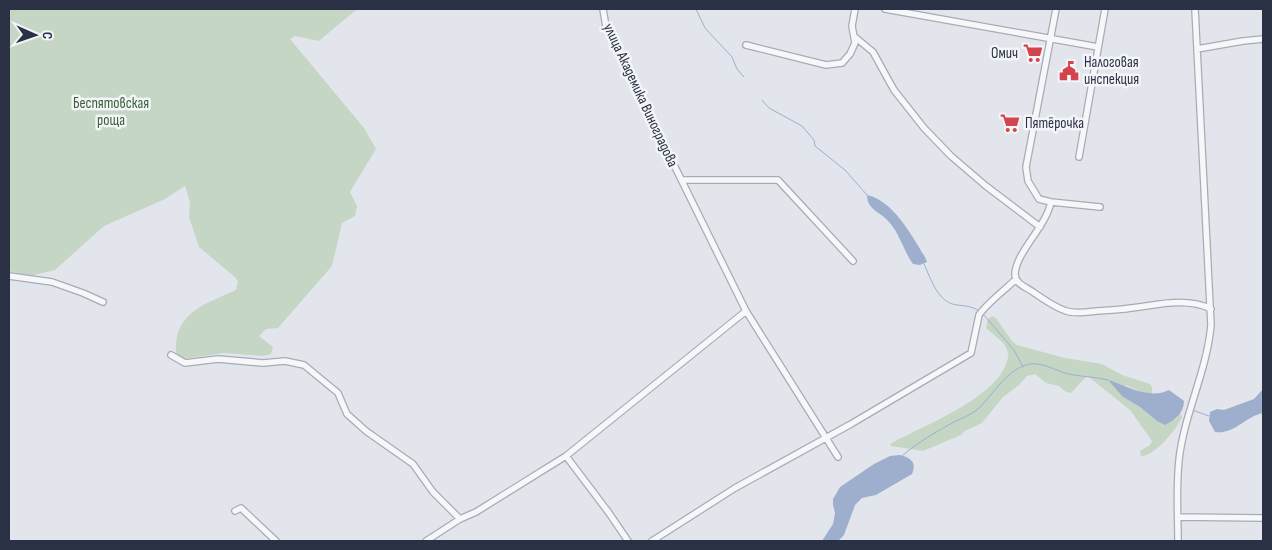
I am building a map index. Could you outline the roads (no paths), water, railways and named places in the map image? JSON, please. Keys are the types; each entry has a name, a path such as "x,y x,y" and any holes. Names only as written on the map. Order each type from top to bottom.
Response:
{"street":[{"name":"улица Академика Виноградова","path":"603,9 606,27 746,311 838,457"},
{"path":"746,45 826,65 842,63 850,54 855,43 852,26 855,9"},
{"path":"885,9 1098,47"},
{"path":"1056,9 1026,167 1026,176 1040,198 1051,202 1100,207"},
{"path":"1079,157 1105,9"},
{"path":"1178,541 1179,460 1188,416 1210,337 1211,309 1195,9"},
{"path":"855,38 873,52 894,90 924,128 951,156 986,186 1040,227"},
{"path":"1198,49 1263,39"},
{"name":"улица Академика Виноградова","path":"682,180 778,180 853,262"},
{"path":"652,541 722,496 824,437 851,424 971,353 979,315 1016,279 1017,264 1050,210 1051,202"},
{"path":"9,276 52,282 103,302"},
{"path":"1016,279 1019,283 1068,312 1128,308 1165,303 1184,303 1211,309"},
{"path":"426,541 566,456 746,311"},
{"path":"171,355 185,363 218,359 263,363 285,361 304,365 338,393 347,414 366,431 413,464 433,492 460,519"},
{"path":"566,456 609,512 628,541"},
{"path":"236,511 241,508 276,541"},
{"path":"1178,517 1263,518"}],"water":[{"path":"867,195 876,198 893,211 908,229 927,262 920,265 913,264 893,227 869,204"},
{"path":"1108,380 1146,393 1154,394 1169,390 1184,401 1181,413 1165,425 1123,397"},
{"path":"1263,389 1263,413 1228,431 1215,432 1209,421 1210,412 1217,409 1224,410 1254,399"},
{"path":"900,455 912,461 914,466 912,474 876,495 862,498 855,505 844,535 838,541 822,541 833,524 835,513 833,499 840,487 874,464 890,456"}],"waterway":[{"path":"696,9 705,28 732,57 737,69 744,77"},
{"path":"762,100 769,108 802,126 814,140 815,146 845,170 867,195"},
{"path":"924,264 936,289 945,300 979,311"},
{"path":"982,313 1014,350 1023,367"},
{"path":"902,456 914,446 975,411 1007,376 1030,364 1041,365 1068,374 1108,380"},
{"path":"1192,410 1209,416"}],"place":[{"name":"Омич","path":"1033,53"},
{"name":"Налоговая инспекция","path":"1069,71"},
{"name":"Пятёрочка","path":"1010,123"}],"park label":[{"name":"Беспятовская роща","path":"111,112"}]}
